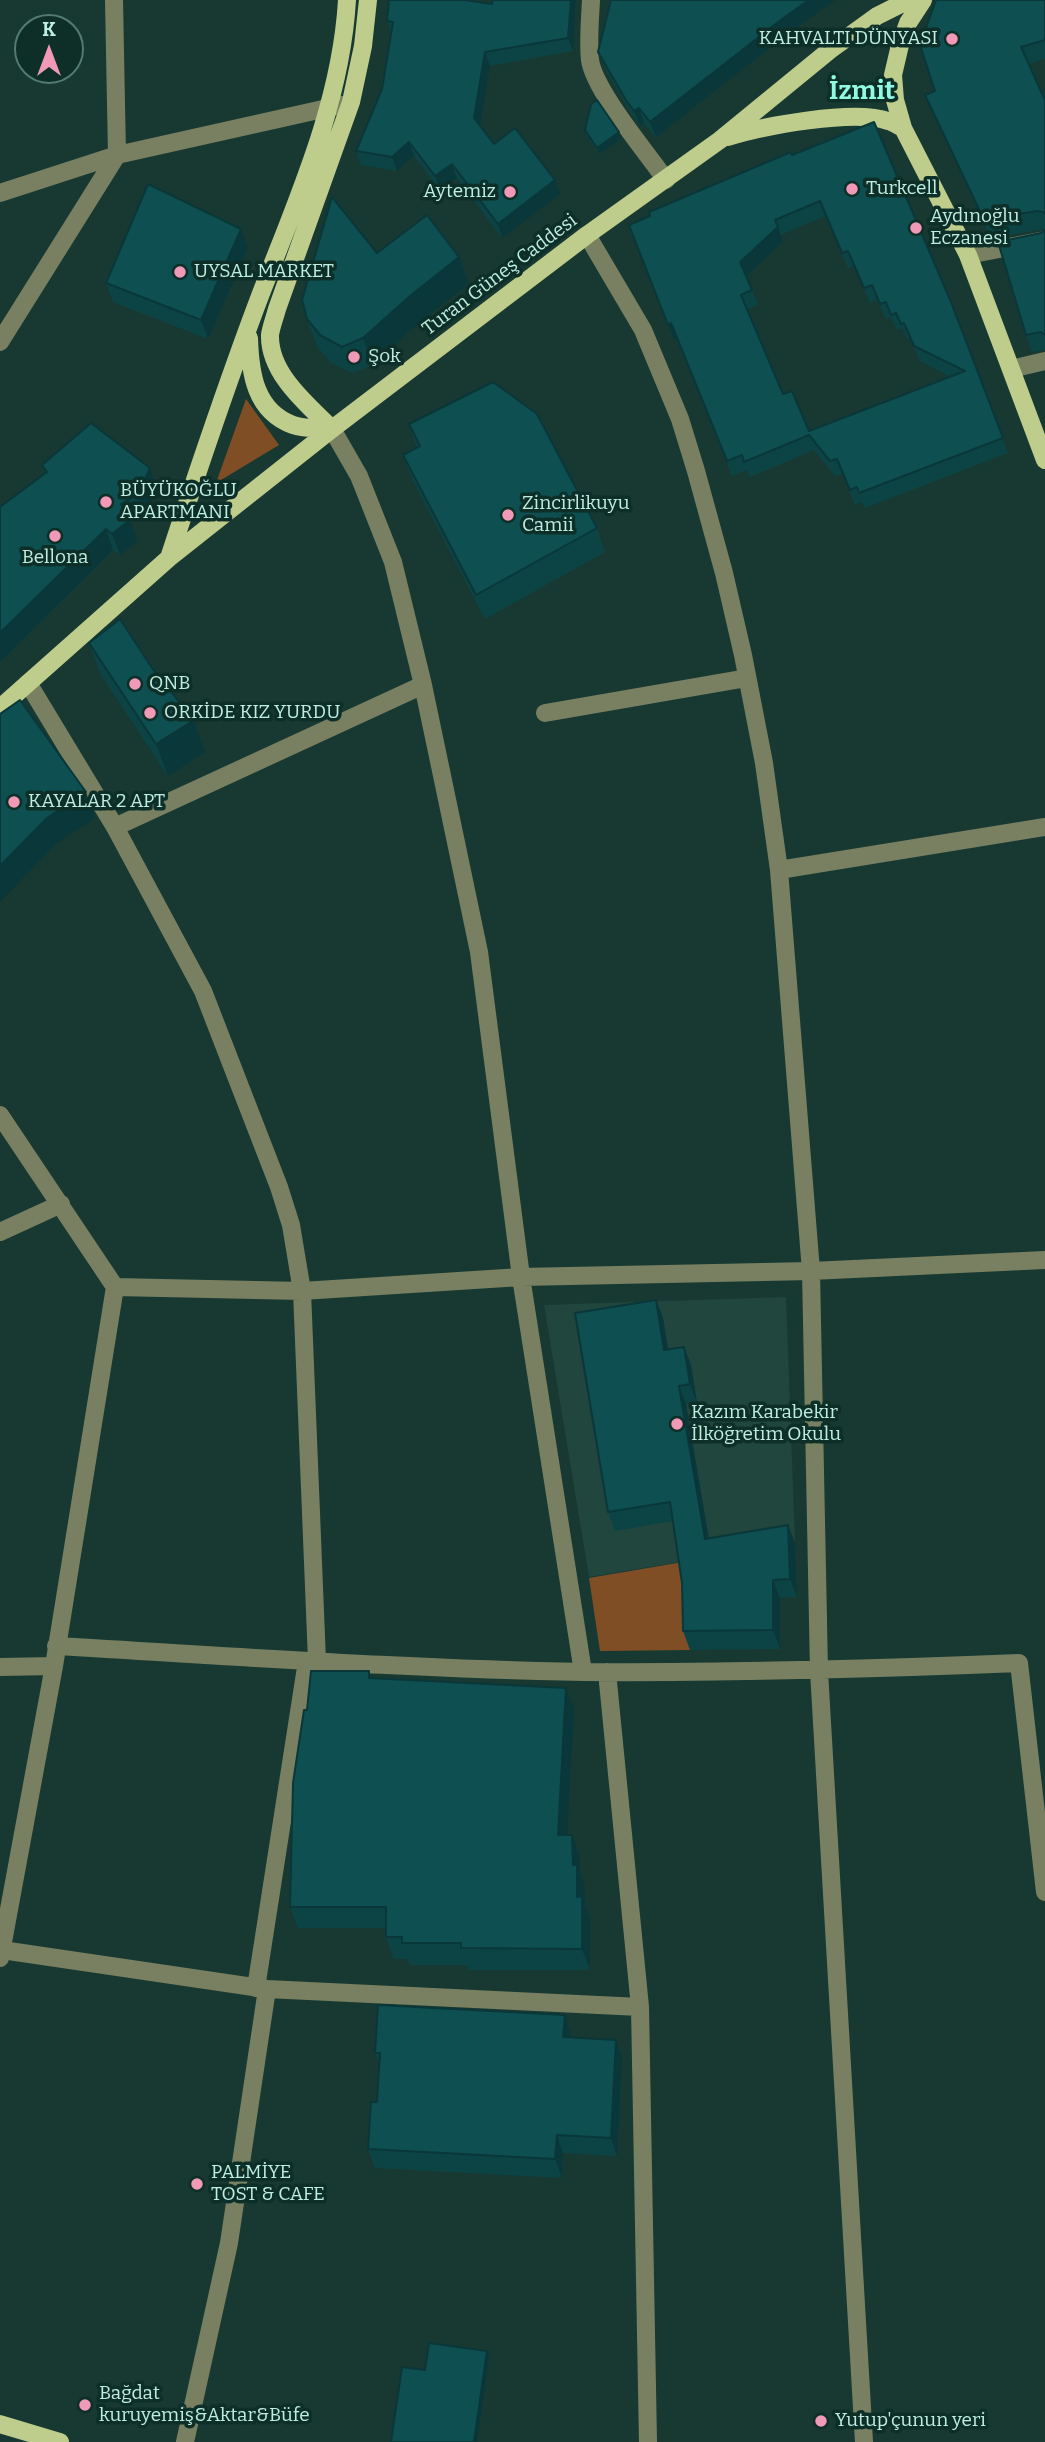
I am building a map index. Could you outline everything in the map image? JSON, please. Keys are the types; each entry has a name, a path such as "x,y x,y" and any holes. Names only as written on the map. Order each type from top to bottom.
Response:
{"main road":[{"path":"169,558 220,402 330,107 347,0"},
{"path":"332,429 294,391 279,368 270,335 351,102 363,46 368,0"},
{"name":"Turan Güneş Caddesi","path":"0,708 169,558 332,429 587,235 720,140 830,50 877,16 909,0"},
{"path":"923,0 908,23 895,63 895,100 903,128 968,255 1045,460"},
{"path":"720,140 756,128 829,119 887,120 903,128"},
{"path":"248,328 250,370 255,386 265,402 281,419 295,426 332,429"},
{"path":"1,2429 60,2442"}],"street":[{"path":"0,342 117,156 114,0"},
{"path":"591,0 590,61 594,75 603,92 666,180"},
{"path":"0,193 117,156 351,102"},
{"path":"587,235 643,330 680,419 724,573 764,763 779,870 811,1270 819,1671 864,2442"},
{"path":"968,255 1045,240"},
{"path":"1012,369 1045,361"},
{"path":"332,429 359,476 393,562 423,685 479,952 521,1277 583,1672"},
{"path":"545,713 747,678"},
{"path":"28,683 115,827 203,991 279,1187 291,1225 302,1291 312,1661 262,1988 229,2243 185,2442"},
{"path":"115,827 423,685"},
{"path":"779,870 1045,827"},
{"path":"0,1115 115,1287 54,1666 1,1954 262,1988 640,2007"},
{"path":"0,1232 61,1204"},
{"path":"115,1287 302,1291 521,1277 811,1270 1045,1260"},
{"path":"56,1646 312,1661 583,1672 819,1671 1019,1663 1045,1892"},
{"path":"0,1667 54,1666"},
{"path":"607,1672 640,2007 648,2442"}],"shaded area":[{"path":"246,399 279,445 216,483"},
{"name":"Kazım Karabekir İlköğretim Okulu","path":"786,1297 795,1543 589,1577 544,1305"},
{"path":"683,1562 690,1650 600,1651 589,1578"}],"building":[{"path":"389,0 465,0 492,4 493,0 571,0 568,38 485,52 474,118 494,144 515,128 555,180 498,224 452,164 435,176 409,142 392,157 356,151 382,89 393,22 387,21"},
{"path":"611,0 809,0 650,122 639,108 634,111 598,52"},
{"path":"936,0 1045,0 1045,40 1021,47 1045,100 1045,214 1037,211 984,220 925,95 935,91 920,45"},
{"path":"597,100 619,132 597,148 585,130 591,104"},
{"path":"874,122 951,302 1003,438 859,493 857,487 850,490 837,459 830,461 809,435 744,462 742,455 727,461 671,323 668,325 629,225 650,216 649,212 791,152 792,155","holes":["820,201 842,253 848,251 864,288 872,285 880,304 886,302 891,315 896,313 901,324 904,323 914,346 965,371 809,431 792,391 783,394 741,295 752,290 740,262 778,227 775,220"]},
{"path":"148,184 241,229 201,320 106,283"},
{"path":"332,197 377,253 427,215 459,257 363,338 342,347 320,335 307,319 302,300"},
{"path":"1045,230 1045,335 1041,332 1026,335 998,242"},
{"name":"Zincirlikuyu Camii","path":"493,382 537,414 597,528 476,595 403,455 420,446 409,424"},
{"path":"91,423 150,468 138,494 121,504 130,520 112,534 106,529 0,633 0,507 47,472 42,465"},
{"path":"120,619 152,668 194,720 156,744 89,643"},
{"path":"20,700 86,792 47,818 0,866 0,714"},
{"path":"656,1300 664,1350 684,1347 690,1384 679,1386 705,1539 788,1525 790,1579 773,1580 773,1630 683,1631 682,1583 670,1502 608,1512 575,1313"},
{"path":"311,1671 369,1671 369,1678 566,1688 558,1835 572,1835 573,1865 577,1865 577,1897 582,1896 582,1949 461,1948 461,1943 402,1943 402,1937 386,1937 386,1907 290,1907 293,1783 304,1710 307,1710"},
{"path":"378,2005 565,2015 563,2037 616,2040 611,2138 557,2135 555,2159 368,2149 371,2102 377,2102 380,2053 375,2053"},
{"path":"429,2343 487,2351 474,2442 391,2442 402,2367 425,2370"}],"place":[{"name":"KAHVALTI DÜNYASI","path":"952,39"},
{"name":"Turkcell","path":"852,189"},
{"name":"Aytemiz","path":"510,192"},
{"name":"Aydınoğlu Eczanesi","path":"916,228"},
{"name":"UYSAL MARKET","path":"180,272"},
{"name":"Şok","path":"354,357"},
{"name":"BÜYÜKOĞLU APARTMANI","path":"106,502"},
{"name":"Zincirlikuyu Camii","path":"508,515"},
{"name":"Bellona","path":"55,536"},
{"name":"QNB","path":"135,684"},
{"name":"ORKİDE KIZ YURDU","path":"150,713"},
{"name":"KAYALAR 2 APT","path":"14,802"},
{"name":"Kazım Karabekir İlköğretim Okulu","path":"677,1424"},
{"name":"PALMİYE TOST & CAFE","path":"197,2184"},
{"name":"Bağdat kuruyemiş&Aktar&Büfe","path":"85,2405"},
{"name":"Yutup'çunun yeri","path":"821,2421"}],"district":[{"name":"İzmit","path":"862,92"}]}
